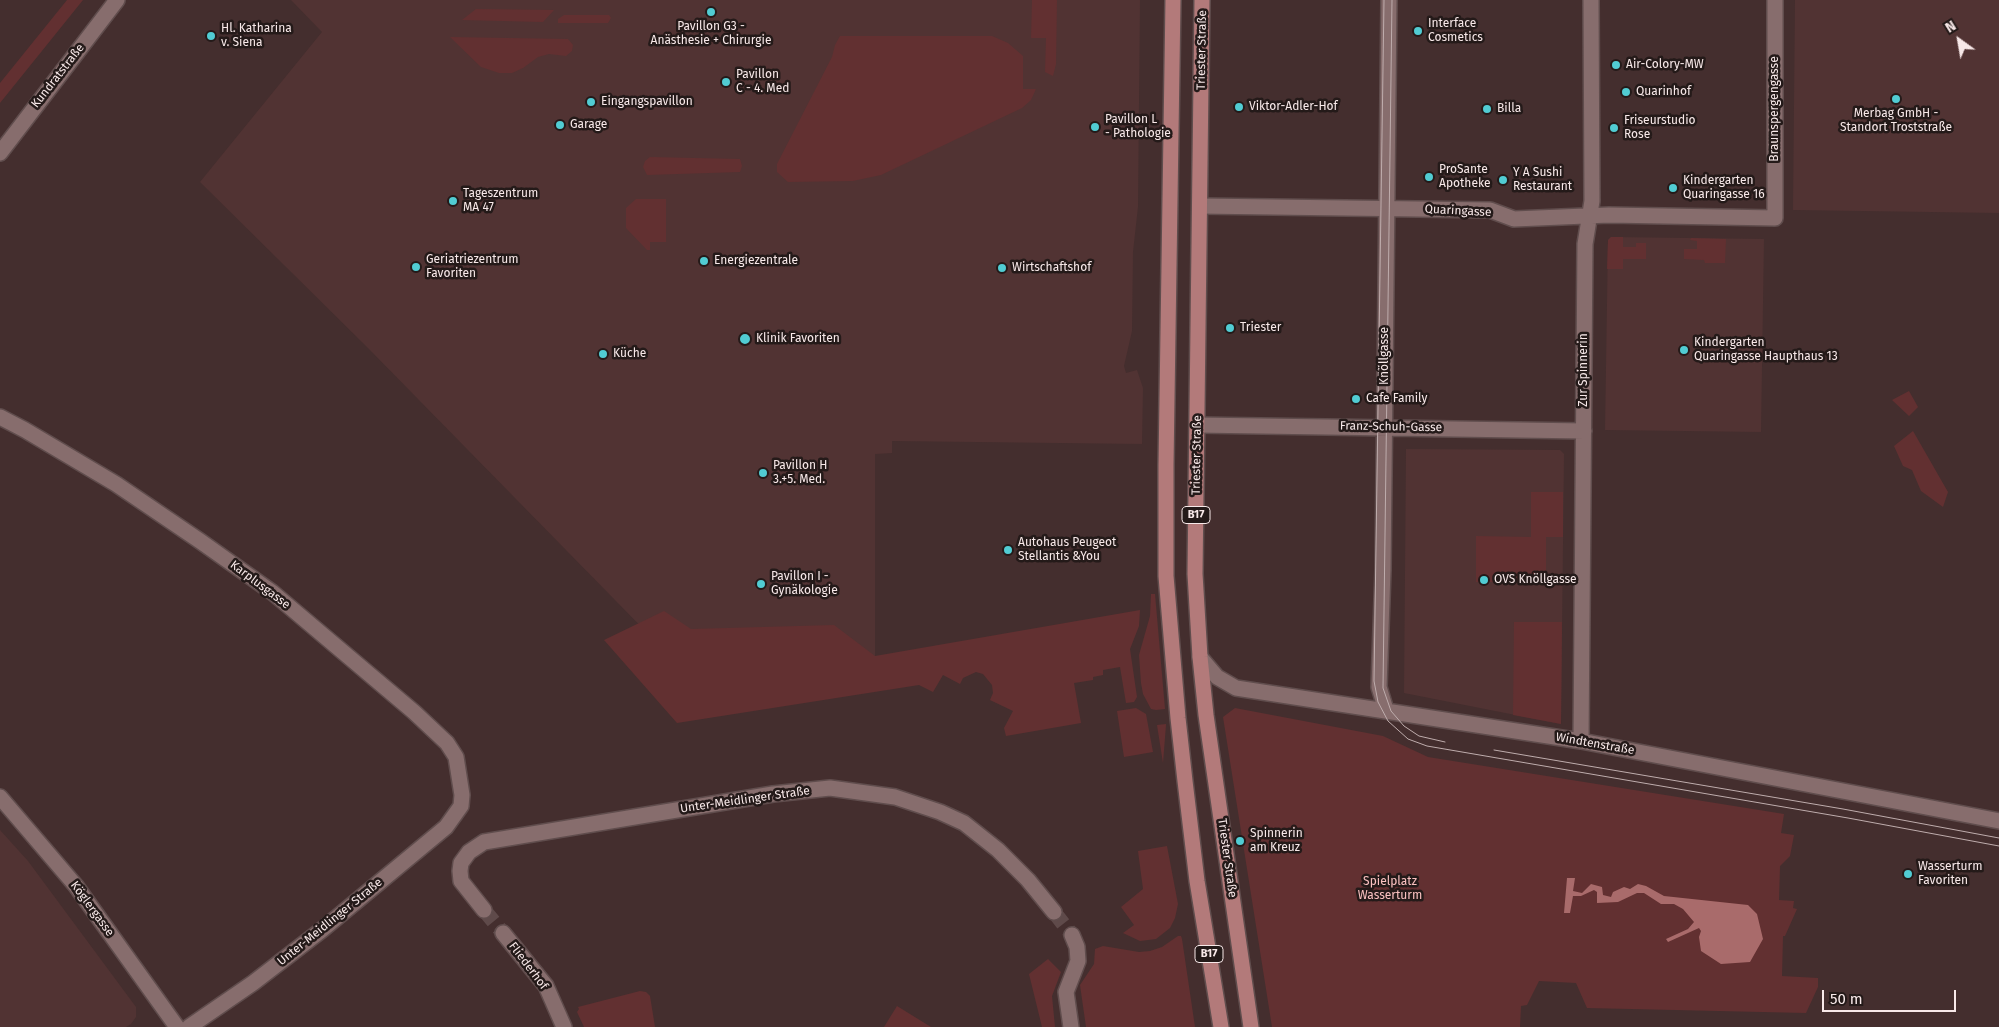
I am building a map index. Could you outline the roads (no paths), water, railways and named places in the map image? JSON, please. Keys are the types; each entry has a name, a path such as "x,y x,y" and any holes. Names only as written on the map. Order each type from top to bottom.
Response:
{"main road":[{"name":"B17","path":"1173,0 1166,576 1183,763 1197,881 1221,1027"},
{"name":"Triester Straße","path":"1202,0 1195,574 1206,715 1251,1027"}],"street":[{"name":"Kundratstraße","path":"0,153 117,0"},
{"name":"Knöllgasse","path":"1386,710 1379,688 1383,570 1389,0"},
{"name":"Zur Spinnerin","path":"1581,741 1585,244 1592,201 1591,0"},
{"name":"Braunspergengasse","path":"1775,0 1775,218"},
{"name":"Quaringasse","path":"1200,206 1490,210 1514,219 1589,216 1775,218"},
{"name":"Karplusgasse","path":"0,417 116,484 200,541 272,592 367,671 447,743 456,757 462,795 461,806"},
{"name":"Franz-Schuh-Gasse","path":"1198,424 1584,431"},
{"name":"Windtenstraße","path":"1200,657 1217,677 1236,688 1581,741 1999,821"},
{"name":"Unter-Meidlinger Straße","path":"484,910 461,881 460,871 461,864 468,852 484,842 773,794 830,788 895,797 940,812 964,823 998,850 1028,880 1054,912"},
{"name":"Köglergasse","path":"0,797 76,886 177,1027"},
{"name":"Unter-Meidlinger Straße","path":"189,1027 252,983 322,929 446,827 461,806"},
{"name":"Fliederhof","path":"503,932 546,986 564,1027"},
{"path":"1071,1027 1066,992 1078,961 1077,947 1072,935"}],"tunnel":[{"path":"484,910 503,933"},
{"path":"1054,912 1072,935"}],"tram line":[{"path":"1384,0 1374,681 1378,702 1388,721 1408,739 1427,746 1848,818 1999,846"},
{"path":"1392,0 1383,688 1391,711 1404,726 1419,736 1445,742"},
{"path":"1494,750 1843,809 1999,838"}],"place":[{"name":"Pavillon G3 - Anästhesie + Chirurgie","path":"711,12"},
{"name":"Interface Cosmetics","path":"1418,31"},
{"name":"Hl. Katharina v. Siena","path":"211,36"},
{"name":"Air-Colory-MW","path":"1616,65"},
{"name":"Pavillon C - 4. Med","path":"726,82"},
{"name":"Quarinhof","path":"1626,92"},
{"name":"Merbag GmbH - Standort Troststraße","path":"1896,99"},
{"name":"Eingangspavillon","path":"591,102"},
{"name":"Viktor-Adler-Hof","path":"1239,107"},
{"name":"Billa","path":"1487,109"},
{"name":"Garage","path":"560,125"},
{"name":"Pavillon L - Pathologie","path":"1095,127"},
{"name":"Friseurstudio Rose","path":"1614,128"},
{"name":"ProSante Apotheke","path":"1429,177"},
{"name":"Y A Sushi Restaurant","path":"1503,180"},
{"name":"Kindergarten Quaringasse 16","path":"1673,188"},
{"name":"Tageszentrum MA 47","path":"453,201"},
{"name":"Energiezentrale","path":"704,261"},
{"name":"Geriatriezentrum Favoriten","path":"416,267"},
{"name":"Wirtschaftshof","path":"1002,268"},
{"name":"Triester","path":"1230,328"},
{"name":"Klinik Favoriten","path":"745,339"},
{"name":"Kindergarten Quaringasse Haupthaus 13","path":"1684,350"},
{"name":"Küche","path":"603,354"},
{"name":"Cafe Family","path":"1356,399"},
{"name":"Pavillon H 3.+5. Med.","path":"763,473"},
{"name":"Autohaus Peugeot Stellantis &You","path":"1008,550"},
{"name":"OVS Knöllgasse","path":"1484,580"},
{"name":"Pavillon I - Gynäkologie","path":"761,584"},
{"name":"Spinnerin am Kreuz","path":"1240,841"},
{"name":"Wasserturm Favoriten","path":"1908,874"}],"park label":[{"name":"Spielplatz Wasserturm","path":"1390,889"}]}
